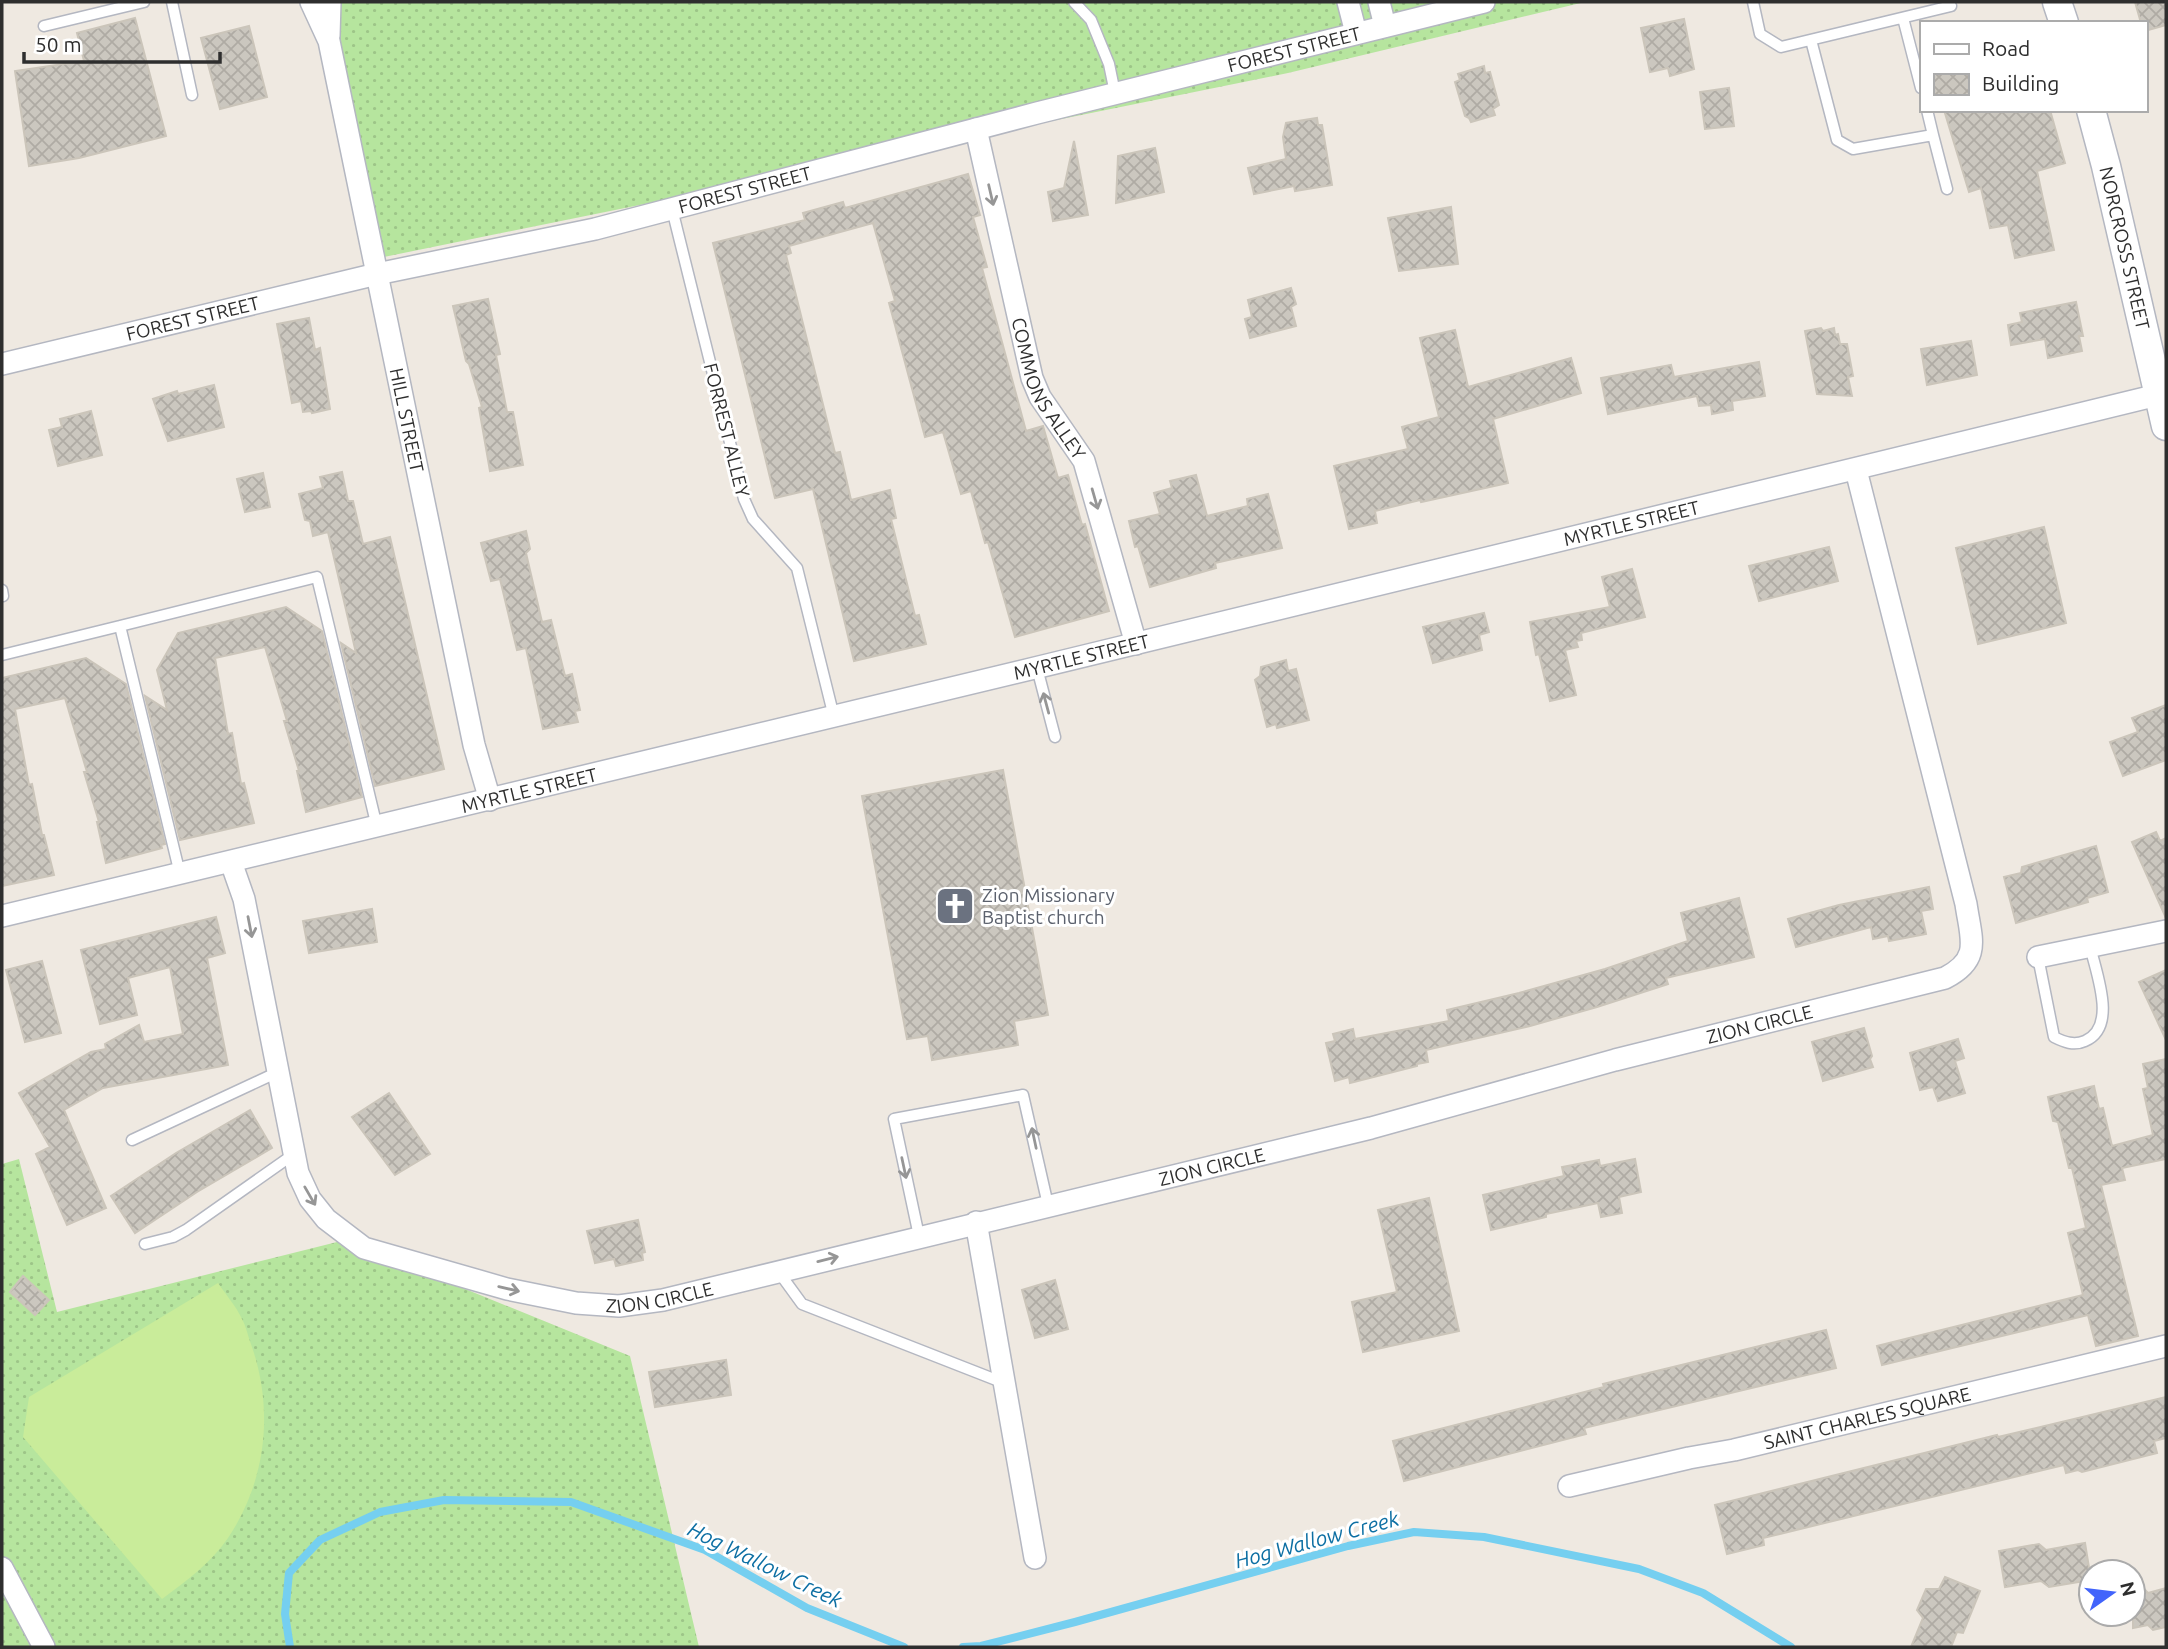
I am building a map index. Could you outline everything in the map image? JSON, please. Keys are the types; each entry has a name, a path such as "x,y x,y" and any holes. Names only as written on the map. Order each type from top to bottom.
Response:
{"street":[{"name":"HILL STREET","path":"311,2 328,41 474,744 490,800"},
{"name":"HILL STREET","path":"328,41 330,2"},
{"path":"1348,2 1356,33"},
{"path":"1379,2 1385,26"},
{"name":"FOREST STREET","path":"2,364 377,274 596,229 1115,93 1484,2"},
{"path":"2057,2 2063,21"},
{"name":"NORCROSS STREET","path":"2092,112 2163,394 2166,426"},
{"name":"COMMONS ALLEY","path":"976,129 1032,378 1040,397 1084,461 1136,644"},
{"name":"MYRTLE STREET","path":"2,916 2163,394"},
{"name":"ZION CIRCLE","path":"231,862 244,899 298,1173 310,1199 326,1219 364,1248 507,1289 576,1303 620,1306 663,1300 1371,1128 1615,1060 1945,978 1959,970 1969,957 1972,947 1966,904 1856,470"},
{"path":"2038,957 2166,931"},
{"path":"976,1222 1035,1558"},
{"name":"SAINT CHARLES SQUARE","path":"1569,1486 1734,1450 2166,1346"},
{"path":"2,1568 44,1647"}],"lane":[{"path":"44,26 144,2"},
{"path":"172,2 192,94"},
{"path":"1074,2 1091,20 1109,64 1115,93"},
{"path":"1753,2 1760,34 1781,47 1951,6"},
{"path":"1903,18 1920,84"},
{"path":"1811,40 1837,140 1853,149 1933,135"},
{"path":"1927,112 1947,190"},
{"name":"FORREST ALLEY","path":"672,209 744,499 753,519 797,568 834,717"},
{"path":"2,655 317,577 377,827"},
{"path":"120,626 180,874"},
{"path":"1037,668 1055,737"},
{"path":"2038,957 2054,1037 2065,1042 2081,1043 2094,1037 2101,1028 2104,1012 2090,946"},
{"path":"132,1140 278,1072"},
{"path":"919,1236 894,1119 1023,1095 1048,1205"},
{"path":"145,1244 173,1237 186,1230 294,1154"},
{"path":"778,1271 802,1304 1004,1383"}],"green space":[{"path":"320,2 1585,2 1288,73 374,259"},
{"path":"19,1159 57,1312 345,1240 630,1356 699,1647 2,1647 2,1164"},
{"path":"218,1283 243,1322 258,1369 263,1394 263,1444 251,1492 228,1538 206,1564 162,1599 23,1437 29,1397"}],"building":[{"path":"2135,2 2166,2 2166,25 2147,30 2147,21 2140,21"},
{"path":"135,18 166,136 79,158 29,166 15,71 84,61 77,33"},
{"path":"1684,19 1694,69 1670,76 1668,68 1650,72 1641,28"},
{"path":"249,26 267,97 220,109 201,38"},
{"path":"1484,66 1485,73 1490,72 1499,105 1493,109 1495,115 1471,122 1465,116 1455,82 1460,80 1458,74"},
{"path":"1729,88 1734,126 1705,129 1700,92"},
{"path":"1945,112 2051,112 2065,163 2037,171 2054,250 2015,258 2008,225 1990,228 1981,188 1969,192"},
{"path":"1317,118 1318,125 1322,125 1332,185 1295,191 1294,186 1254,194 1248,168 1286,159 1283,137 1286,123"},
{"path":"1074,141 1088,215 1053,221 1048,192 1064,188"},
{"path":"1155,148 1164,192 1116,203 1118,156"},
{"path":"968,174 980,215 973,217 987,267 982,268 1026,431 1043,426 1058,478 1068,475 1082,525 1085,524 1109,611 1015,637 971,491 961,494 943,432 925,437 889,303 895,301 873,223 789,246 791,253 786,255 835,453 840,452 851,500 890,490 896,518 891,519 915,616 919,615 926,644 854,661 813,489 775,498 713,243 805,220 803,213 843,202 845,208"},
{"path":"1451,207 1458,264 1399,271 1388,218"},
{"path":"1291,288 1296,304 1291,307 1296,326 1250,338 1245,319 1252,317 1248,300"},
{"path":"488,299 500,354 496,355 507,412 513,412 523,465 490,471 479,408 482,407 466,361 453,306"},
{"path":"2076,302 2083,336 2079,336 2082,351 2048,358 2045,339 2011,345 2008,325 2022,322 2020,313"},
{"path":"309,318 315,350 320,348 330,409 312,413 303,412 301,401 292,403 277,324"},
{"path":"1821,328 1823,331 1834,328 1840,344 1847,344 1853,376 1848,377 1852,396 1817,394 1805,331"},
{"path":"1455,330 1468,387 1571,358 1581,393 1493,419 1508,483 1375,511 1377,523 1349,529 1334,466 1408,449 1402,427 1439,417 1420,338"},
{"path":"1971,341 1977,375 1927,385 1921,349"},
{"path":"1759,362 1765,396 1732,401 1733,410 1712,414 1711,405 1699,406 1697,396 1608,414 1601,378 1671,365 1674,377"},
{"path":"214,385 224,427 168,441 153,399 177,391 178,394"},
{"path":"91,411 102,455 58,466 49,430 62,427 60,419"},
{"path":"342,472 348,501 353,501 363,544 390,537 444,769 375,786 341,643 356,653 328,532 313,536 310,521 305,520 299,494 323,488 320,477"},
{"path":"263,473 270,507 245,512 237,479"},
{"path":"1196,475 1207,516 1248,506 1247,499 1268,494 1282,548 1215,563 1216,568 1150,587 1138,546 1135,547 1129,521 1160,514 1154,493 1172,488 1170,481"},
{"path":"2044,527 2066,623 1978,644 1956,548"},
{"path":"526,531 530,549 526,553 542,622 551,620 565,676 572,674 580,710 575,711 578,722 543,729 526,648 517,650 500,579 491,581 481,543"},
{"path":"1829,547 1838,581 1759,601 1749,566"},
{"path":"1632,569 1645,617 1581,633 1582,640 1576,641 1578,647 1565,650 1576,695 1550,701 1539,654 1536,655 1530,622 1610,607 1602,577"},
{"path":"286,607 322,631 362,797 306,812 299,771 284,721 287,721 265,647 215,658 228,734 232,733 241,784 244,783 254,823 180,840 145,696 167,710 157,670 178,633"},
{"path":"1484,613 1489,632 1479,635 1482,650 1433,663 1423,627"},
{"path":"86,658 126,684 165,844 161,845 162,848 106,863 99,822 84,772 87,772 65,698 15,709 29,785 32,784 42,835 54,875 2,886 2,678"},
{"path":"1286,660 1288,671 1296,669 1309,720 1277,728 1276,724 1267,727 1255,680 1260,676 1261,667"},
{"path":"2166,705 2166,760 2123,776 2110,742 2138,732 2132,718"},
{"name":"Zion Missionary Baptist church","path":"1003,770 1048,1015 1014,1021 1018,1045 932,1060 928,1036 907,1039 862,796"},
{"path":"2156,832 2160,841 2166,838 2166,918 2132,842"},
{"path":"2096,846 2108,892 2087,898 2088,902 2016,923 2004,877 2021,873 2022,867"},
{"path":"1929,887 1933,909 1921,911 1926,934 1889,941 1888,936 1873,939 1871,927 1796,947 1788,919 1839,905"},
{"path":"1739,898 1754,957 1666,978 1668,984 1530,1026 1426,1050 1428,1062 1417,1066 1350,1083 1349,1077 1335,1081 1326,1043 1335,1041 1333,1034 1353,1029 1355,1039 1449,1021 1447,1010 1605,969 1688,941 1681,913"},
{"path":"372,909 377,942 309,953 303,921"},
{"path":"216,917 225,953 207,958 228,1065 103,1088 64,1110 106,1208 67,1225 36,1154 50,1147 19,1093 91,1052 106,1049 105,1044 139,1025 144,1042 183,1034 170,967 128,978 137,1015 100,1024 81,950"},
{"path":"42,961 61,1033 25,1042 6,970"},
{"path":"2166,970 2166,1040 2139,982"},
{"path":"1864,1028 1873,1067 1823,1081 1812,1042"},
{"path":"1958,1039 1964,1058 1955,1061 1965,1093 1938,1101 1933,1087 1920,1090 1910,1053"},
{"path":"2166,1059 2166,1159 2122,1168 2125,1180 2101,1185 2138,1336 2096,1346 2088,1315 1882,1365 1877,1346 2083,1295 2068,1233 2086,1228 2072,1168 2069,1168 2058,1122 2053,1121 2048,1097 2094,1086 2099,1109 2103,1108 2112,1146 2153,1135 2143,1089 2148,1088 2143,1064"},
{"path":"389,1093 430,1154 395,1175 352,1117"},
{"path":"250,1110 272,1148 197,1192 135,1233 111,1196 176,1153"},
{"path":"1635,1159 1641,1192 1619,1197 1622,1213 1601,1217 1598,1203 1491,1230 1483,1195 1564,1176 1562,1167 1599,1160 1600,1166"},
{"path":"1429,1198 1459,1331 1363,1352 1352,1302 1397,1292 1378,1210"},
{"path":"638,1220 645,1252 642,1253 643,1260 616,1266 614,1259 595,1263 587,1231"},
{"path":"23,1276 49,1300 35,1315 10,1292"},
{"path":"1055,1280 1068,1329 1035,1338 1022,1290"},
{"path":"1826,1330 1836,1368 1584,1428 1586,1434 1404,1481 1393,1441 1604,1387 1603,1384"},
{"path":"726,1360 731,1395 655,1407 649,1372"},
{"path":"2166,1397 2166,1438 2154,1441 2157,1453 2082,1472 2078,1470 2066,1473 2064,1465 1763,1538 1764,1545 1727,1554 1715,1505 1997,1435 1998,1437"},
{"path":"2085,1543 2087,1558 2077,1558 2077,1582 2049,1587 2041,1581 2005,1587 1999,1551 2039,1544 2046,1550"},
{"path":"1945,1577 1980,1591 1963,1633 1957,1632 1951,1647 1911,1647 1923,1618 1917,1610 1926,1589 1939,1589"},
{"path":"2166,1588 2166,1627 2153,1630 2148,1625 2147,1592"}],"waterway":[{"name":"Hog Wallow Creek","path":"290,1647 285,1614 289,1573 320,1540 380,1512 444,1500 571,1502 705,1550 807,1608 904,1647"},
{"name":"Hog Wallow Creek","path":"963,1647 981,1646 1348,1546 1414,1532 1484,1537 1639,1569 1703,1593 1791,1647"}],"place":[{"name":"Zion Missionary Baptist church","path":"955,906"}]}
